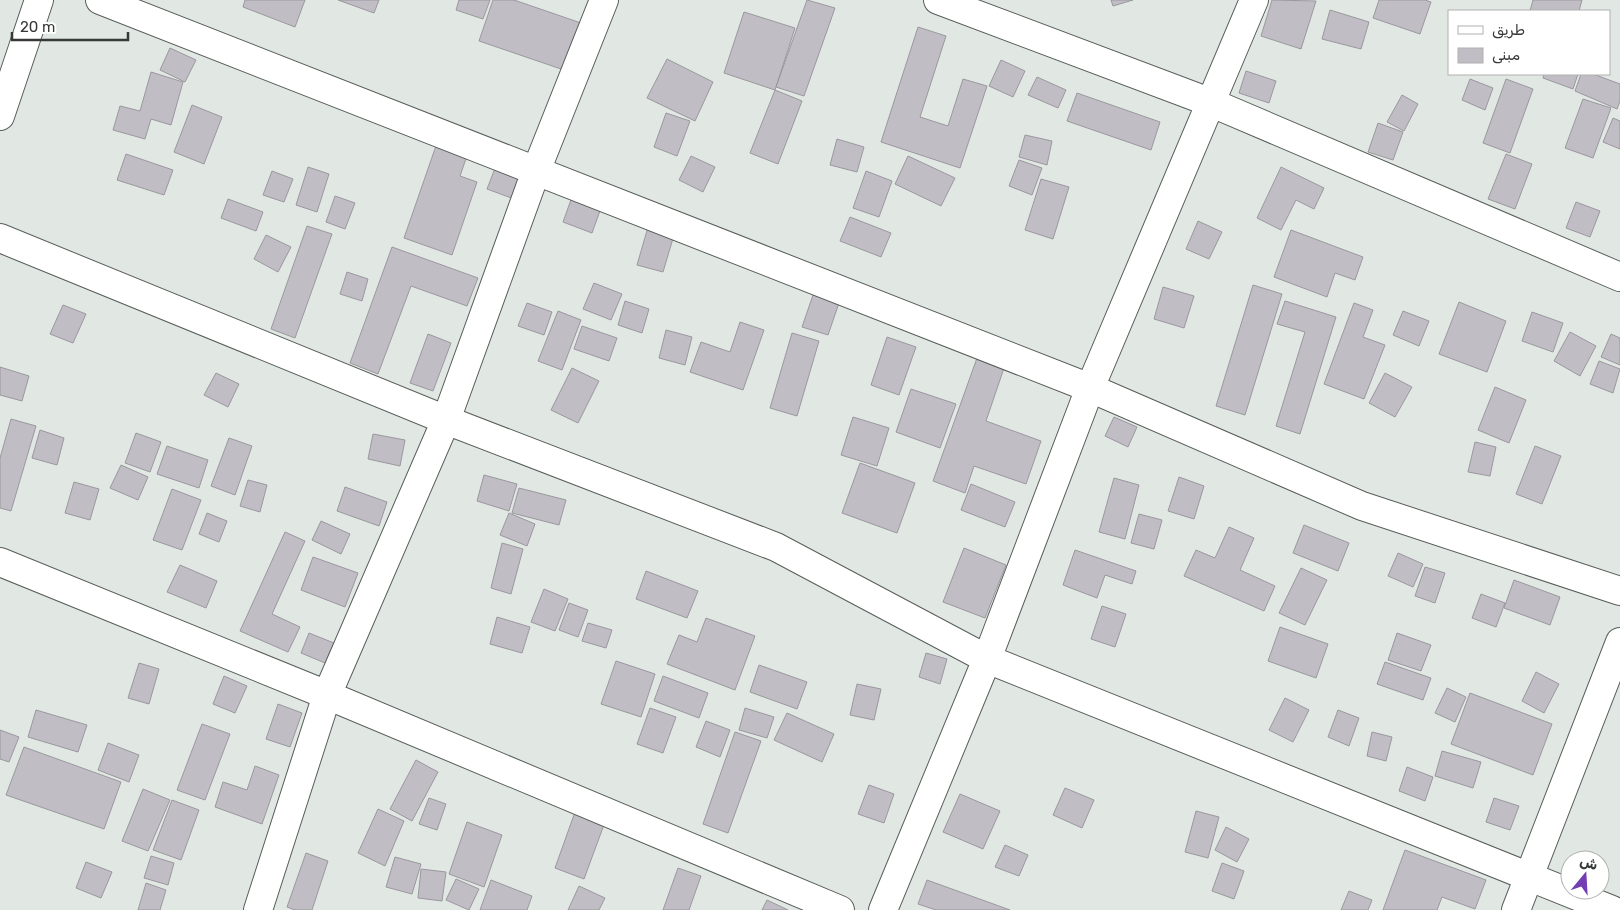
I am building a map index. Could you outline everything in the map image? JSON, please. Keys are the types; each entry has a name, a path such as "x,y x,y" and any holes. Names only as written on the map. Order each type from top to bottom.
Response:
{"street":[{"path":"0,116 39,0"},
{"path":"100,0 1090,388 1362,506 1620,592"},
{"path":"258,910 327,695 446,420 536,171 604,0"},
{"path":"938,0 1212,103 1620,277"},
{"path":"883,910 987,659 1090,388 1254,0"},
{"path":"0,238 446,420 776,547 987,659 1612,910"},
{"path":"0,562 327,695 840,910"},
{"path":"1516,910 1620,642"}],"building":[{"path":"245,0 305,0 295,27 243,7"},
{"path":"338,0 379,0 374,13"},
{"path":"459,0 490,0 483,19 456,10"},
{"path":"493,0 514,0 581,23 564,70 479,41"},
{"path":"807,0 835,8 804,96 776,87"},
{"path":"1111,0 1133,0 1113,6"},
{"path":"1272,0 1316,1 1301,49 1261,36"},
{"path":"1379,0 1425,0 1431,2 1420,34 1373,18"},
{"path":"1533,0 1582,0 1579,10 1530,10"},
{"path":"1330,10 1369,22 1361,49 1322,39"},
{"path":"744,12 795,28 775,90 724,73"},
{"path":"918,27 946,36 920,117 948,126 963,79 987,86 960,168 881,142"},
{"path":"170,48 196,60 185,82 160,70"},
{"path":"667,59 713,82 695,121 647,98"},
{"path":"1001,60 1025,71 1013,97 989,86"},
{"path":"1246,71 1276,81 1269,103 1239,93"},
{"path":"151,72 183,82 171,125 151,119 145,139 113,130 120,106 140,111"},
{"path":"1544,75 1578,75 1573,89 1543,78"},
{"path":"1581,75 1596,75 1620,84 1620,101 1617,109 1575,91"},
{"path":"1037,77 1066,90 1058,108 1028,95"},
{"path":"1470,79 1493,88 1485,110 1462,100"},
{"path":"1506,79 1533,89 1510,153 1483,143"},
{"path":"775,90 802,101 778,164 750,153"},
{"path":"1077,93 1160,122 1151,150 1067,121"},
{"path":"1402,95 1418,104 1404,131 1387,122"},
{"path":"1583,99 1611,108 1593,158 1565,148"},
{"path":"192,105 222,117 204,164 174,152"},
{"path":"666,113 690,121 677,156 654,147"},
{"path":"1613,118 1620,121 1620,149 1603,142"},
{"path":"1378,123 1403,132 1393,160 1368,152"},
{"path":"1025,135 1052,141 1047,165 1019,157"},
{"path":"837,139 864,147 857,172 830,165"},
{"path":"438,140 469,150 460,176 477,182 452,255 404,238"},
{"path":"126,154 173,170 164,195 117,180"},
{"path":"1506,154 1532,164 1515,209 1488,199"},
{"path":"691,156 715,167 703,192 679,180"},
{"path":"908,156 955,178 941,206 895,184"},
{"path":"1019,160 1042,168 1032,195 1009,186"},
{"path":"497,163 523,173 514,199 487,189"},
{"path":"308,167 329,174 317,212 296,205"},
{"path":"1281,167 1324,188 1314,209 1296,200 1281,230 1257,218"},
{"path":"272,171 293,179 284,202 263,195"},
{"path":"866,171 892,181 879,217 853,208"},
{"path":"1041,179 1069,187 1053,239 1025,230"},
{"path":"335,196 355,203 345,229 326,222"},
{"path":"572,197 601,208 592,233 563,222"},
{"path":"228,199 263,212 256,231 221,218"},
{"path":"1576,202 1600,211 1590,237 1566,228"},
{"path":"850,217 891,233 881,257 840,241"},
{"path":"1198,221 1222,232 1209,259 1186,249"},
{"path":"307,226 332,234 295,338 271,329"},
{"path":"648,227 674,235 663,272 637,265"},
{"path":"1291,230 1363,257 1355,280 1335,273 1327,297 1274,277"},
{"path":"266,235 291,247 278,272 254,259"},
{"path":"392,247 478,278 467,306 411,286 378,374 350,363"},
{"path":"347,272 368,279 362,301 340,294"},
{"path":"594,283 622,294 611,320 583,309"},
{"path":"1253,285 1282,294 1245,415 1216,406"},
{"path":"1163,287 1194,296 1184,328 1154,319"},
{"path":"813,295 839,303 828,335 802,327"},
{"path":"625,301 649,309 642,333 618,325"},
{"path":"1285,301 1336,317 1300,434 1276,426 1305,332 1277,324"},
{"path":"1459,302 1506,321 1487,372 1439,354"},
{"path":"527,303 552,312 544,335 518,326"},
{"path":"1354,303 1373,310 1363,337 1385,345 1364,399 1324,384"},
{"path":"63,305 86,314 73,343 50,334"},
{"path":"558,311 581,320 562,370 538,361"},
{"path":"1403,311 1429,321 1419,346 1393,335"},
{"path":"1532,312 1563,323 1553,352 1522,341"},
{"path":"740,322 764,330 743,390 690,372 701,342 730,352"},
{"path":"582,326 617,338 609,361 574,349"},
{"path":"666,330 692,337 685,365 659,358"},
{"path":"1570,332 1596,346 1580,376 1554,361"},
{"path":"792,333 819,341 797,416 770,408"},
{"path":"428,334 451,343 433,391 410,383"},
{"path":"1611,334 1620,338 1620,365 1601,357"},
{"path":"887,337 916,347 899,395 871,385"},
{"path":"977,358 1004,368 986,421 1041,441 1026,484 974,466 965,493 933,481"},
{"path":"1599,361 1620,369 1613,393 1590,384"},
{"path":"0,367 29,376 22,401 0,395"},
{"path":"572,368 599,381 578,423 551,410"},
{"path":"216,373 239,384 228,407 204,395"},
{"path":"1385,373 1412,387 1395,417 1369,403"},
{"path":"1495,387 1526,400 1509,443 1478,430"},
{"path":"911,389 956,404 940,448 896,432"},
{"path":"853,417 889,428 877,466 841,455"},
{"path":"1114,417 1137,427 1128,447 1105,436"},
{"path":"11,419 36,426 11,511 0,508 0,458"},
{"path":"40,430 64,438 57,465 32,458"},
{"path":"136,433 161,442 150,472 125,463"},
{"path":"373,434 405,440 400,466 368,459"},
{"path":"229,438 252,446 235,495 211,486"},
{"path":"1475,442 1496,447 1490,476 1468,472"},
{"path":"167,446 208,460 199,488 157,474"},
{"path":"1535,446 1561,456 1542,504 1516,494"},
{"path":"860,463 915,483 897,533 842,513"},
{"path":"121,465 148,477 138,500 110,488"},
{"path":"484,475 517,484 509,511 477,501"},
{"path":"1179,477 1204,486 1194,519 1168,511"},
{"path":"1114,478 1139,485 1125,539 1099,532"},
{"path":"248,480 267,485 260,512 240,506"},
{"path":"74,482 99,489 90,520 65,513"},
{"path":"971,484 1015,502 1005,527 961,510"},
{"path":"345,487 387,502 379,526 337,511"},
{"path":"519,488 566,500 559,525 512,513"},
{"path":"172,489 201,500 182,550 153,540"},
{"path":"207,513 227,521 219,542 199,534"},
{"path":"509,513 535,524 527,546 500,535"},
{"path":"1139,514 1162,520 1154,549 1131,543"},
{"path":"321,521 350,534 341,554 312,540"},
{"path":"1304,525 1349,543 1338,571 1293,553"},
{"path":"1229,527 1254,538 1240,570 1275,586 1264,611 1184,576 1196,550 1215,558"},
{"path":"285,532 305,541 272,614 300,627 288,652 240,631"},
{"path":"502,543 523,549 511,594 491,588"},
{"path":"964,548 1006,565 985,618 943,602"},
{"path":"1075,550 1136,571 1132,584 1105,575 1097,598 1063,585"},
{"path":"1398,553 1423,564 1413,587 1388,576"},
{"path":"313,557 358,573 345,607 301,590"},
{"path":"180,565 217,581 206,608 167,592"},
{"path":"1425,567 1445,573 1435,603 1415,596"},
{"path":"1301,568 1327,580 1305,625 1279,613"},
{"path":"646,571 698,591 687,618 636,599"},
{"path":"1514,580 1560,597 1550,625 1504,608"},
{"path":"544,589 568,599 555,631 531,622"},
{"path":"1481,594 1505,603 1496,627 1472,618"},
{"path":"569,603 588,610 578,637 559,630"},
{"path":"1102,606 1126,614 1115,647 1091,639"},
{"path":"497,617 530,627 522,653 490,644"},
{"path":"706,618 755,636 735,690 667,664 679,635 697,642"},
{"path":"588,623 612,630 606,648 582,641"},
{"path":"1280,627 1328,644 1316,678 1268,661"},
{"path":"309,633 334,643 325,663 301,653"},
{"path":"1397,633 1431,645 1421,671 1388,660"},
{"path":"926,653 947,659 940,684 919,677"},
{"path":"616,661 655,674 641,717 601,704"},
{"path":"1385,662 1431,678 1423,700 1377,684"},
{"path":"139,663 159,669 149,704 128,698"},
{"path":"759,665 807,682 797,709 750,692"},
{"path":"1536,672 1559,684 1544,713 1522,701"},
{"path":"224,676 247,686 235,713 213,704"},
{"path":"663,676 708,693 699,718 654,701"},
{"path":"857,684 881,689 874,720 850,715"},
{"path":"1447,688 1466,697 1455,722 1435,713"},
{"path":"1470,693 1552,724 1533,775 1451,744"},
{"path":"1285,698 1309,710 1293,742 1269,730"},
{"path":"278,704 302,713 290,747 266,739"},
{"path":"650,708 676,717 663,753 637,744"},
{"path":"745,708 774,717 767,738 739,730"},
{"path":"36,710 87,725 78,752 28,737"},
{"path":"1338,710 1359,718 1349,746 1328,737"},
{"path":"787,713 834,734 822,762 774,740"},
{"path":"706,721 730,730 720,757 696,747"},
{"path":"202,724 230,734 205,800 177,790"},
{"path":"0,730 19,737 9,762 0,759"},
{"path":"735,732 761,741 728,833 703,824"},
{"path":"1372,732 1392,737 1386,761 1367,756"},
{"path":"108,743 139,755 129,782 98,770"},
{"path":"24,747 121,782 104,829 6,795"},
{"path":"1442,751 1481,762 1473,788 1435,776"},
{"path":"416,760 438,772 412,821 390,809"},
{"path":"255,766 279,775 262,824 215,807 223,782 247,790"},
{"path":"1407,767 1433,777 1425,801 1399,791"},
{"path":"869,785 894,794 884,823 858,814"},
{"path":"1065,788 1094,800 1082,828 1053,815"},
{"path":"143,789 170,800 148,851 122,841"},
{"path":"960,794 1000,811 983,849 943,832"},
{"path":"429,798 446,804 437,830 419,824"},
{"path":"1494,798 1519,806 1510,830 1486,822"},
{"path":"172,800 199,810 181,860 153,850"},
{"path":"378,809 404,821 385,866 358,853"},
{"path":"1196,811 1219,817 1208,858 1185,852"},
{"path":"575,812 605,822 584,879 555,868"},
{"path":"467,822 502,835 484,887 449,874"},
{"path":"1226,827 1249,839 1237,862 1215,850"},
{"path":"1005,845 1028,855 1019,876 995,867"},
{"path":"1405,850 1486,880 1475,909 1442,897 1437,910 1383,910"},
{"path":"306,853 328,861 312,910 295,910 287,907"},
{"path":"151,856 174,863 168,885 144,878"},
{"path":"395,857 421,864 412,894 386,887"},
{"path":"86,862 112,872 101,898 76,888"},
{"path":"1222,863 1244,871 1234,899 1212,891"},
{"path":"678,868 701,876 689,910 663,910"},
{"path":"421,869 446,872 442,901 418,898"},
{"path":"456,879 479,889 469,910 446,900"},
{"path":"491,880 532,896 527,910 480,910"},
{"path":"927,880 1010,910 936,910 918,904"},
{"path":"146,883 166,890 160,910 138,910"},
{"path":"579,886 605,898 599,910 568,910"},
{"path":"1349,891 1372,900 1368,910 1341,910"},
{"path":"767,900 788,910 762,910"}]}
